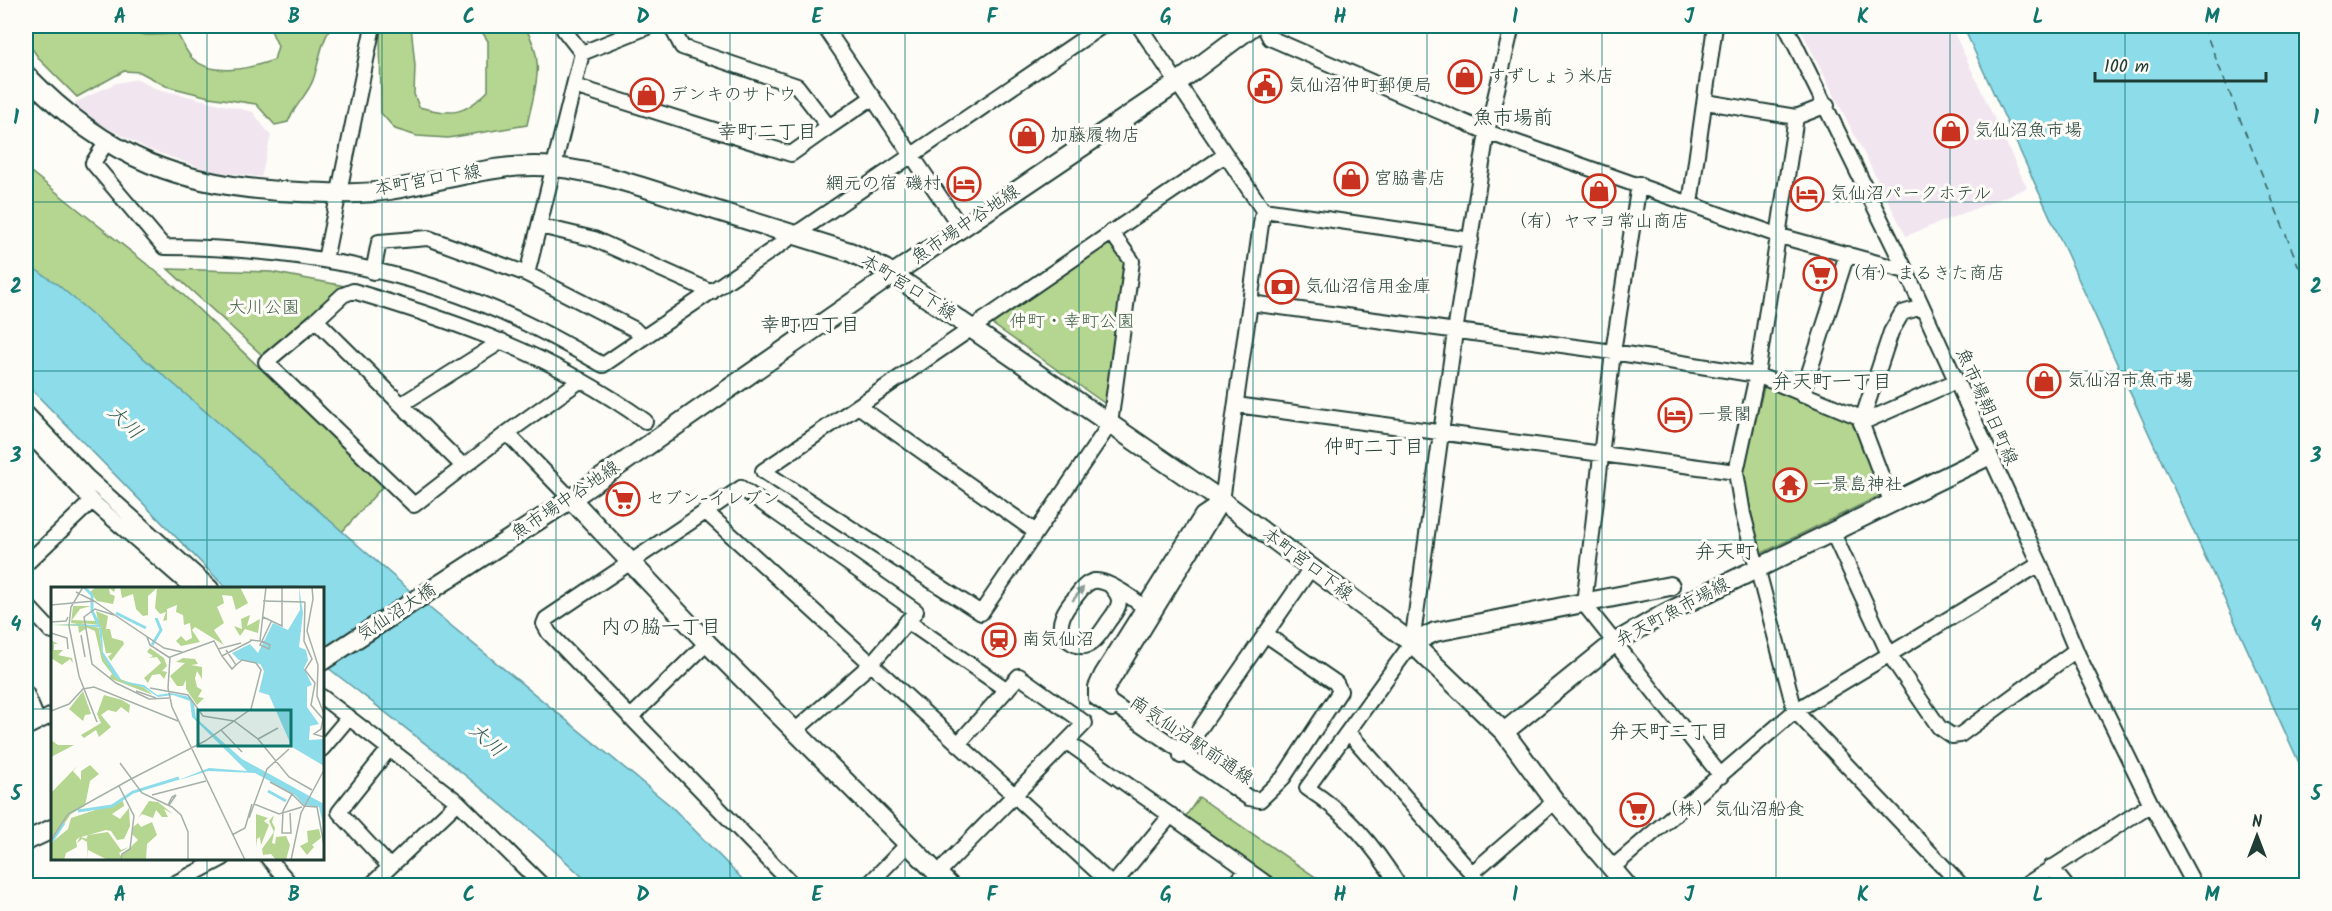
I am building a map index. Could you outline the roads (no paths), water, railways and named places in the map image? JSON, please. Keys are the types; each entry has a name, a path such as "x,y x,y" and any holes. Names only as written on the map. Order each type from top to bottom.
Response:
{"street":[{"path":"325,260 373,26"},
{"path":"582,53 650,26"},
{"path":"671,26 682,47 797,86 829,127"},
{"path":"824,26 961,228"},
{"path":"106,143 93,164 164,247 213,247 297,254 435,287 525,323 603,365 1102,26"},
{"path":"1139,26 1263,210 1222,501"},
{"name":"魚市場中谷地線","path":"471,565 571,499 893,274 1177,83 1253,26"},
{"path":"1264,26 1270,39 1487,132 1639,184 1780,236 1906,271"},
{"path":"1399,885 1376,849 1336,807 1307,788 1412,643 1440,433 1487,132 1512,26"},
{"path":"1690,204 1715,26"},
{"name":"魚市場朝日町線","path":"1786,26 1827,105 1906,271 1954,382 2040,564 2076,650 2151,804 2195,885"},
{"path":"564,30 582,53"},
{"path":"526,274 582,53"},
{"name":"本町宮口下線","path":"26,75 83,129 106,143 197,181 261,191 340,194 388,191 497,169 554,167 608,176 850,252 893,274 1222,501 1412,643 1504,732 1555,801 1627,885"},
{"path":"574,86 791,154 873,97"},
{"path":"1706,102 1796,117 1827,105"},
{"path":"1796,117 1780,236 1757,375 1736,472 1743,514 1795,711 1962,885"},
{"path":"1112,232 1132,261 1110,424 981,613 763,471 970,328 1112,232 1225,156"},
{"path":"1639,184 1613,352 1584,604 1721,776"},
{"path":"1263,210 1471,240"},
{"path":"540,226 594,239 712,292"},
{"path":"373,272 379,242 428,238 526,274 634,329 643,338"},
{"path":"1802,395 1847,254"},
{"path":"581,380 507,433 414,505 266,362 343,295 354,291 502,340 581,380 645,421"},
{"path":"1250,303 1613,352 1757,375 1859,417 1892,504"},
{"path":"1861,423 1891,332 1902,313 1922,306"},
{"path":"316,320 464,466"},
{"path":"402,404 502,340"},
{"path":"1861,423 1954,382"},
{"path":"1236,405 1736,472"},
{"path":"858,406 1036,532"},
{"path":"26,413 87,477 210,587"},
{"path":"26,431 92,501 191,587"},
{"path":"507,433 707,644 944,879 1014,796 1085,723 1019,676 958,744"},
{"name":"弁天町魚市場線","path":"1504,732 1614,643 1664,614 1988,456"},
{"path":"794,885 549,633 544,624 546,619 741,488 916,611 871,664 796,730"},
{"path":"26,564 92,501"},
{"name":"南気仙沼駅前通線","path":"1222,501 1202,514 1145,612 1105,692 1110,702 1182,754 1249,798 1260,800 1283,778 1340,691 1336,683 1267,632"},
{"path":"705,511 1113,885 1171,815"},
{"path":"1832,531 1889,654 1940,727 1952,736 1960,735 2076,650"},
{"path":"1612,868 1795,711 2040,564"},
{"name":"気仙沼大橋","path":"324,660 471,565"},
{"path":"1182,754 1311,568"},
{"path":"1110,585 1119,599 1118,607 1095,642 1084,647 1076,646 1061,634 1061,617 1086,585 1094,581 1110,585 1145,612"},
{"path":"1412,643 1435,632 1670,586"},
{"path":"26,604 31,617 51,631"},
{"path":"1118,607 1128,607 1145,612"},
{"path":"907,621 1007,690"},
{"path":"630,718 707,644"},
{"path":"26,693 32,725 51,716"},
{"path":"324,698 458,802 543,885"},
{"path":"324,747 349,717"},
{"path":"1349,733 1483,885"},
{"path":"1067,742 1270,885"},
{"path":"389,749 339,812 390,867"},
{"path":"1472,873 1555,801"},
{"path":"370,885 458,802"},
{"path":"2024,885 2151,804"},
{"path":"26,841 51,829"},
{"path":"867,885 908,844"},
{"path":"170,885 219,860"},
{"path":"270,860 292,885"},
{"path":"2051,867 2066,885"},
{"path":"1234,885 1247,870"}],"water":[{"path":"1963,26 2306,26 2306,778"},
{"name":"大川","path":"26,263 57,284 432,610 671,806 748,885 591,885 494,799 324,665 324,587 225,587 26,384"}],"place":[{"name":"すずしょう米店","path":"1465,77"},
{"name":"気仙沼仲町郵便局","path":"1265,86"},
{"name":"デンキのサトウ","path":"647,95"},
{"name":"気仙沼魚市場","path":"1951,131"},
{"name":"加藤履物店","path":"1027,136"},
{"name":"宮脇書店","path":"1351,179"},
{"name":"網元の宿 磯村","path":"964,184"},
{"name":"（有）ヤマヨ常山商店","path":"1599,191"},
{"name":"気仙沼パークホテル","path":"1807,194"},
{"name":"（有）まるきた商店","path":"1820,274"},
{"name":"気仙沼信用金庫","path":"1282,287"},
{"name":"気仙沼市魚市場","path":"2044,381"},
{"name":"一景閣","path":"1675,415"},
{"name":"一景島神社","path":"1790,485"},
{"name":"セブン-イレブン","path":"623,499"},
{"name":"南気仙沼","path":"999,640"},
{"name":"（株）気仙沼船食","path":"1637,810"}],"district":[{"name":"魚市場前","path":"1513,119"},
{"name":"幸町二丁目","path":"767,133"},
{"name":"幸町四丁目","path":"810,326"},
{"name":"弁天町一丁目","path":"1832,383"},
{"name":"仲町二丁目","path":"1374,448"},
{"name":"弁天町","path":"1725,553"},
{"name":"内の脇一丁目","path":"661,628"},
{"name":"弁天町二丁目","path":"1669,733"}],"park label":[{"name":"大川公園","path":"264,308"},
{"name":"仲町・幸町公園","path":"1072,322"}]}
